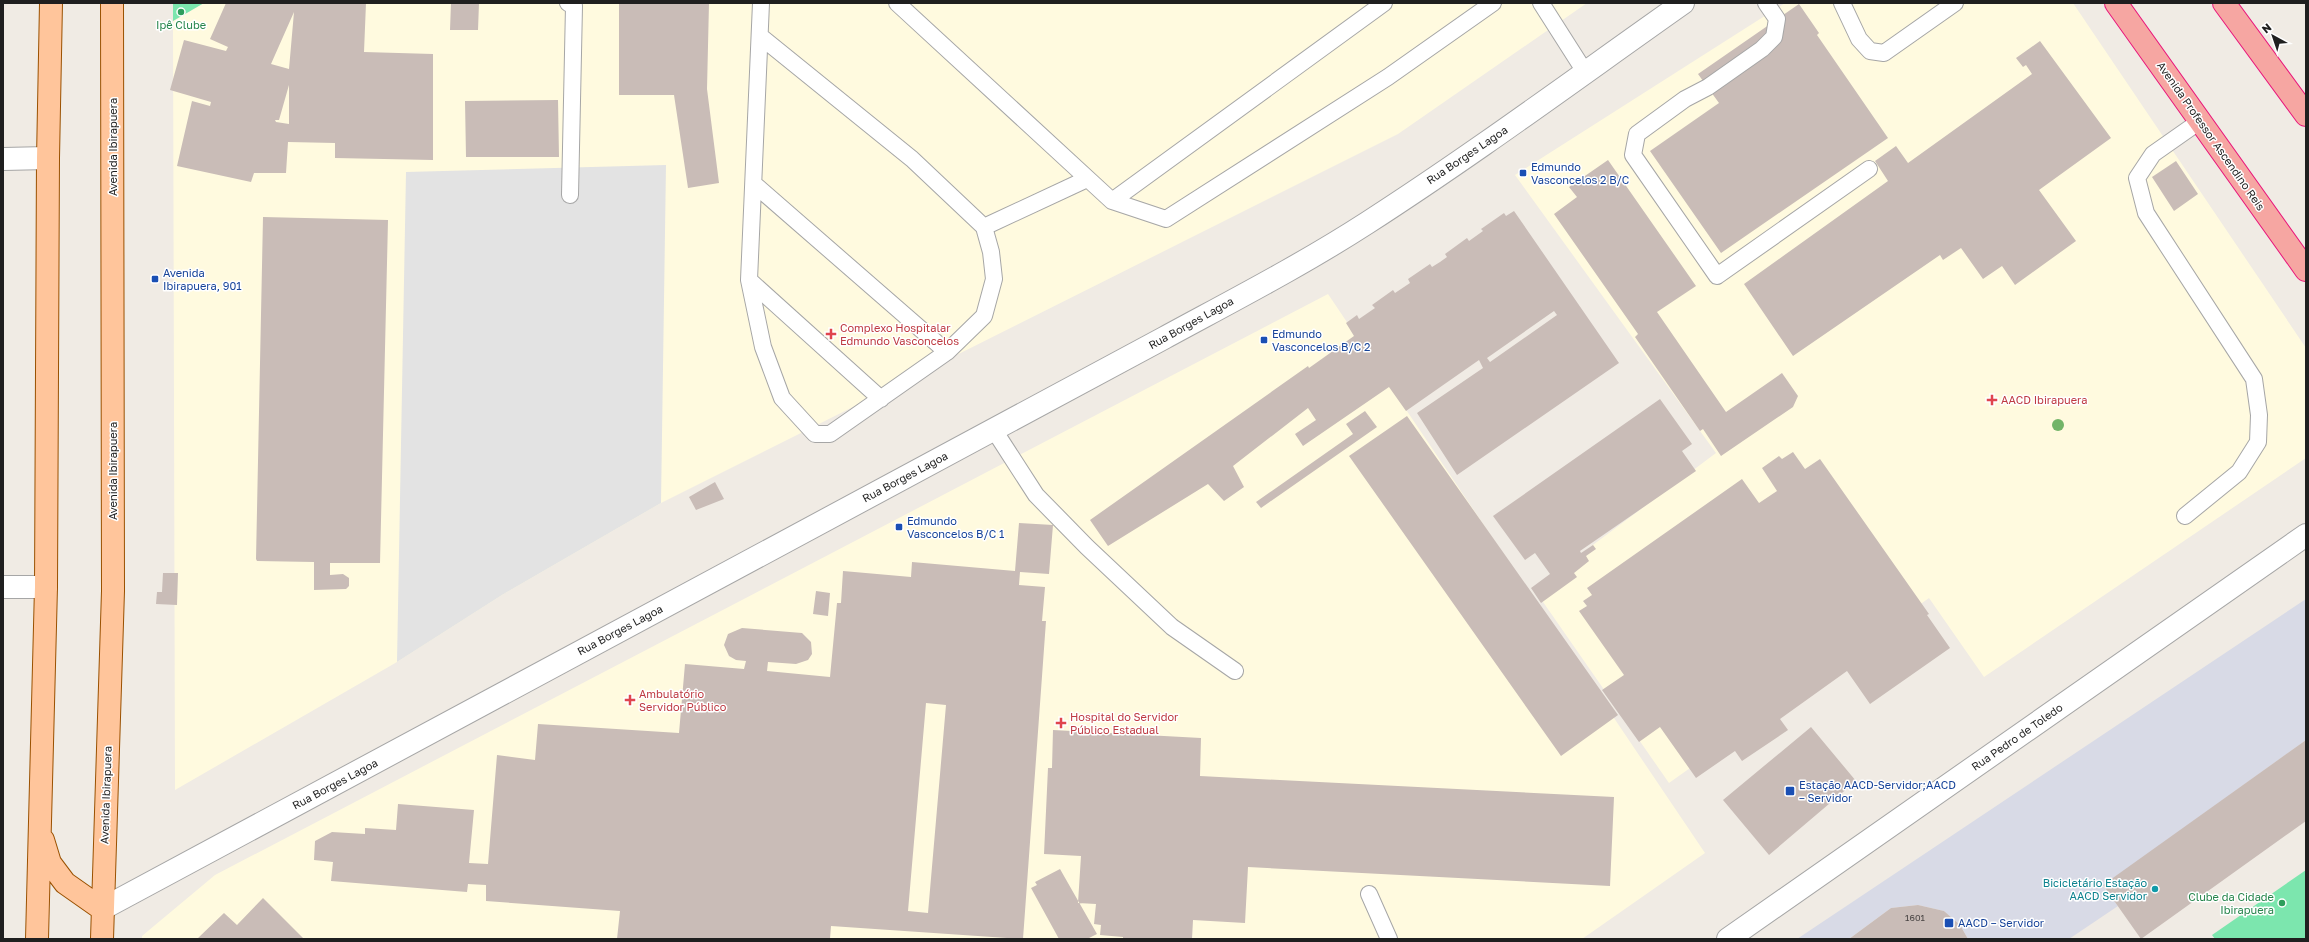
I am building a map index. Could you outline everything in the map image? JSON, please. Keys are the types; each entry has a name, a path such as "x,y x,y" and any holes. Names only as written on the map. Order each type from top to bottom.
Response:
{"highway":[{"name":"Avenida Professor Ascendino Reis","path":"2116,3 2306,270"},
{"path":"2224,3 2306,115"}],"main road":[{"path":"37,939 38,827 46,587 48,158 51,3"},
{"name":"Avenida Ibirapuera","path":"102,939 113,591 112,3"},
{"path":"38,827 50,864 65,883 102,909"}],"street":[{"name":"Rua Borges Lagoa","path":"102,909 1171,335 1366,224 1683,3"},
{"path":"3,159 48,158"},
{"name":"Rua Pedro de Toledo","path":"1728,939 2306,535"},
{"path":"3,586 46,587"}],"lane":[{"path":"760,36 912,159 984,227 991,252 994,279 984,316 947,352 830,434 815,434 782,398 763,347 749,280 754,184 760,36 762,3"},
{"path":"897,3 1112,201 1166,219 1388,77 1493,3"},
{"path":"1112,201 1384,3"},
{"path":"1541,3 1585,72"},
{"path":"1766,3 1777,19 1774,37 1762,49 1708,87 1685,99 1637,134 1633,155 1717,276 1869,169"},
{"path":"1842,3 1859,39 1870,51 1884,53 1955,3"},
{"path":"570,195 573,4"},
{"path":"2185,516 2239,472 2258,442 2259,415 2254,379 2146,213 2137,178 2153,154 2200,121"},
{"path":"984,227 1087,179"},
{"path":"754,184 947,352"},
{"path":"749,280 881,399"},
{"path":"994,430 1036,495 1087,547 1172,627 1235,671"},
{"path":"1369,894 1389,939"}],"shaded area":[{"path":"204,3 1587,3 1398,134 661,503 502,595 397,662 175,790 173,21"},
{"name":"AACD Ibirapuera","path":"1785,3 2073,3 2306,348 2306,458 1984,677 1929,598 1669,783 1534,589 1716,453 1515,175"},
{"path":"666,165 661,503 502,595 397,662 406,172"},
{"name":"Hospital do Servidor Público Estadual","path":"1328,294 1705,853 1582,939 142,939 142,936 215,875"},
{"path":"2306,599 2306,740 2103,886 2118,906 2069,939 1968,939 1960,925 1944,911 1918,905 1891,908 1849,939 1797,939"}],"green space":[{"name":"Ipê Clube","path":"173,3 204,3 173,21"},
{"name":"Clube da Cidade Ibirapuera","path":"2306,870 2306,939 2215,939 2212,935"}],"building":[{"path":"226,3 366,3 364,52 433,54 433,160 335,158 335,143 288,142 286,173 254,173 251,182 177,166 192,101 210,106 211,102 170,90 184,40 226,51 228,47 210,39","holes":["294,12 289,69 271,64","289,85 289,124 276,122 275,120 279,120"]},
{"path":"451,3 479,3 478,30 450,30"},
{"path":"619,3 709,3 707,89 719,183 688,188 674,95 619,95"},
{"path":"1799,4 1819,33 1817,35 1888,138 1721,253 1650,151 1719,103 1698,74"},
{"path":"2040,41 2111,138 2039,190 2076,241 2015,285 2002,266 1983,279 1961,248 1943,260 1940,255 1793,356 1744,284 1888,181 1875,161 1896,146 1908,163 2032,74 2026,65 2023,67 2016,58"},
{"path":"558,100 559,157 466,157 465,101"},
{"path":"1608,160 1696,286 1657,312 1726,412 1782,373 1798,396 1793,407 1721,456 1703,429 1700,431 1635,337 1638,334 1554,214 1577,197 1569,187"},
{"path":"2176,161 2198,194 2174,211 2152,177"},
{"path":"1514,211 1619,363 1457,475 1417,413 1483,368 1479,360 1406,411 1389,387 1303,446 1295,434 1316,420 1308,408 1233,466 1244,487 1224,501 1208,484 1108,546 1090,520 1308,366 1309,368 1354,336 1346,323 1357,315 1359,319 1375,308 1372,305 1393,290 1395,293 1410,283 1408,279 1430,264 1432,267 1440,262 1447,257 1445,254 1467,238 1469,241 1483,231 1481,229 1504,213 1506,216","holes":["1554,311 1557,315 1490,362 1487,358"]},
{"path":"263,217 388,220 380,563 330,563 330,575 343,574 349,578 349,586 346,589 314,590 314,562 257,561 256,559"},
{"path":"1660,399 1692,444 1682,451 1696,471 1580,551 1581,553 1593,545 1596,549 1586,556 1589,561 1574,573 1577,577 1541,603 1531,588 1550,574 1535,553 1525,560 1493,516"},
{"path":"1365,411 1377,427 1261,508 1256,502 1353,434 1346,424"},
{"path":"1407,416 1618,715 1561,756 1349,456"},
{"path":"1793,452 1805,469 1820,459 1929,614 1927,615 1950,648 1870,704 1847,671 1780,719 1788,730 1742,761 1735,751 1696,778 1660,727 1639,742 1602,690 1624,675 1579,611 1587,606 1583,601 1592,595 1587,588 1742,479 1759,503 1777,491 1762,468 1779,456 1782,459"},
{"path":"715,482 724,499 696,510 689,497"},
{"path":"1019,523 1053,525 1049,574 1020,572 1019,585 1045,587 1042,621 1046,621 1023,939 831,926 830,939 617,939 620,911 486,901 486,885 468,884 467,892 331,881 333,862 314,860 315,841 332,832 365,834 365,828 396,830 398,804 474,810 469,863 488,864 497,755 535,760 538,724 679,733 685,664 744,669 746,661 736,660 729,656 724,645 728,634 742,628 802,633 811,642 812,654 808,660 796,664 768,662 767,671 830,677 837,603 841,603 843,571 911,577 912,562 1015,571","holes":["926,703 946,705 928,913 908,911"]},
{"path":"163,573 178,573 177,605 156,604 157,592 162,592"},
{"path":"816,591 830,593 828,616 813,614"},
{"name":"Estação AACD-Servidor;AACD – Servidor","path":"1811,727 1856,781 1769,855 1723,800"},
{"path":"1053,730 1201,738 1200,776 1614,797 1610,886 1248,867 1245,923 1193,920 1192,939 1123,939 1123,937 1100,935 1101,925 1094,924 1096,904 1078,903 1081,856 1044,854 1048,768 1052,768"},
{"path":"2306,740 2306,821 2141,939 2103,885"},
{"path":"1060,869 1097,934 1087,939 1059,939 1031,888 1037,885 1035,882"},
{"path":"263,898 304,939 197,939 224,913 237,925"},
{"path":"1918,905 1944,911 1960,925 1968,939 1849,939 1891,908"}],"place":[{"name":"Ipê Clube","path":"181,12"},
{"name":"Edmundo Vasconcelos 2 B/C","path":"1523,173"},
{"name":"Avenida Ibirapuera, 901","path":"155,279"},
{"name":"Complexo Hospitalar Edmundo Vasconcelos","path":"831,334"},
{"name":"Edmundo Vasconcelos B/C 2","path":"1264,340"},
{"name":"AACD Ibirapuera","path":"1992,400"},
{"name":"Edmundo Vasconcelos B/C 1","path":"899,527"},
{"name":"Ambulatório Servidor Público","path":"630,700"},
{"name":"Hospital do Servidor Público Estadual","path":"1061,723"},
{"name":"Estação AACD-Servidor;AACD – Servidor","path":"1790,791"},
{"name":"Bicicletário Estação AACD Servidor","path":"2155,889"},
{"name":"Clube da Cidade Ibirapuera","path":"2282,903"},
{"name":"AACD – Servidor","path":"1949,923"}]}
